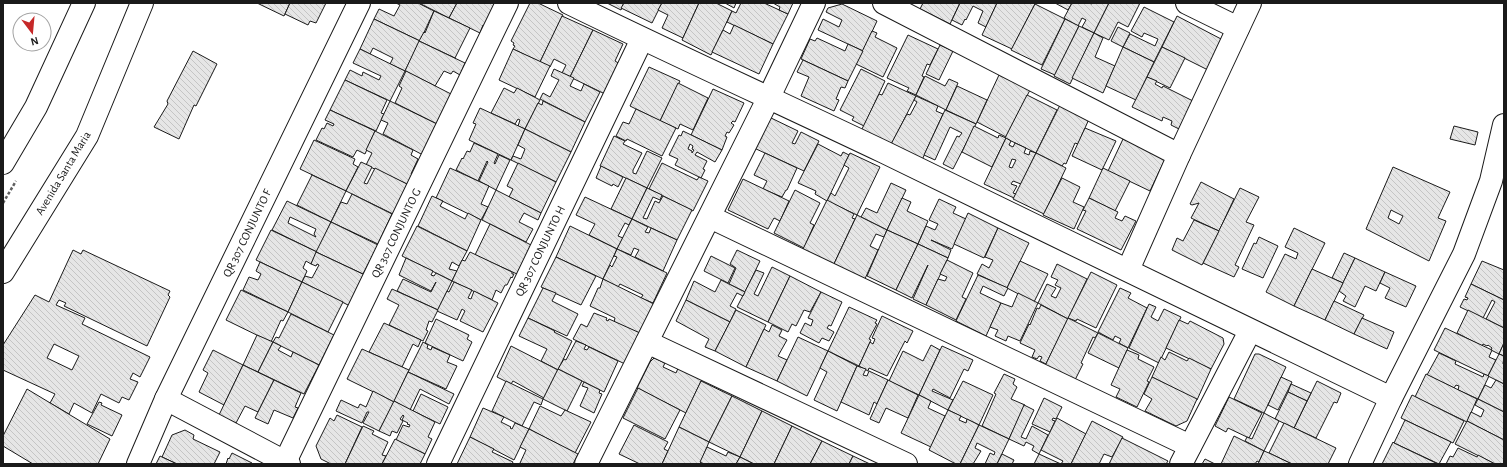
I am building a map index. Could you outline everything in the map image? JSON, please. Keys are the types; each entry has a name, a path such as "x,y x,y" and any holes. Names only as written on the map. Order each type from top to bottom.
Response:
{"street":[{"path":"3,163 36,107 84,3"},
{"name":"Avenida Santa Maria","path":"3,272 87,136 142,3"},
{"name":"QR 307 CONJUNTO F","path":"138,464 166,400 359,3"},
{"name":"QR 307 CONJUNTO G","path":"287,463 507,3"},
{"path":"569,3 642,39 769,97 1391,398"},
{"path":"587,464 710,217 814,3"},
{"path":"884,3 1179,155"},
{"path":"1187,3 1238,28"},
{"path":"1128,270 1179,155 1250,3"},
{"name":"QR 307 CONJUNTO H","path":"438,464 642,39"},
{"path":"1360,464 1391,398 1498,184 1504,125"},
{"path":"710,217 1186,455 1250,331"},
{"path":"647,342 906,464"},
{"path":"166,400 287,463"}],"building":[{"path":"257,3 290,3 284,16"},
{"path":"290,3 326,3 316,23 310,21 308,25 285,14"},
{"path":"396,3 418,3 434,11 420,41 374,19 379,9 394,16 400,5"},
{"path":"419,3 457,3 449,18"},
{"path":"457,3 496,3 480,33 449,18"},
{"path":"530,3 538,3 563,15 540,62 513,49 515,46 511,41"},
{"path":"607,3 624,3 621,10"},
{"path":"624,3 662,3 652,23 621,8"},
{"path":"662,3 699,3 683,38 662,28 668,15 658,10"},
{"path":"699,3 716,3 732,11 711,55 682,40"},
{"path":"725,3 736,3 734,8"},
{"path":"741,3 764,3 788,14 773,44 727,22 732,11 736,13"},
{"path":"773,3 793,3 788,14 779,10 780,7"},
{"path":"923,3 960,3 950,24 920,9"},
{"path":"960,3 997,3 986,27 978,23 983,11 973,6 962,25 952,20"},
{"path":"997,3 1035,4 1012,49 982,35"},
{"path":"1055,3 1072,3 1068,10"},
{"path":"1072,3 1109,3 1094,33 1082,27 1086,20 1082,18 1078,26 1064,18"},
{"path":"1109,3 1140,3 1128,27 1118,22 1109,40 1094,33"},
{"path":"842,4 877,21 863,51 818,30 823,19 839,27 842,20 826,12 828,8"},
{"path":"1035,4 1065,19 1042,65 1011,50"},
{"path":"1144,7 1174,22 1154,62 1123,47 1130,34 1155,46 1158,39 1144,33 1142,37 1131,31"},
{"path":"434,11 470,28 455,58 419,41 424,32 425,33"},
{"path":"562,16 593,30 570,77 562,73 566,65 554,59 550,67 540,62"},
{"path":"1177,16 1223,40 1208,70 1162,47"},
{"path":"374,19 420,41 405,71 390,64 393,58 373,48 370,54 360,49"},
{"path":"1065,19 1079,26 1055,75 1041,69"},
{"path":"734,25 773,44 759,74 712,52 723,30 730,34"},
{"path":"1079,26 1094,33 1070,84 1054,76"},
{"path":"1118,27 1130,33 1123,47 1111,41"},
{"path":"593,30 623,44 615,61 620,64 605,94 570,77"},
{"path":"872,31 877,33 875,37 897,48 883,77 856,64"},
{"path":"1094,33 1103,38 1095,57 1115,66 1103,93 1072,78"},
{"path":"908,35 938,49 930,65 927,64 922,76 924,77 916,95 907,91 909,88 887,78"},
{"path":"817,38 845,51 848,44 863,51 848,81 801,59 810,39 815,41"},
{"path":"419,41 465,63 460,75 453,71 451,74 444,71 435,86 405,71"},
{"path":"940,45 953,51 939,80 926,74"},
{"path":"1123,47 1154,62 1136,100 1106,86"},
{"path":"1162,47 1185,58 1170,88 1147,77"},
{"path":"360,49 405,71 390,101 345,80 350,70 362,76 363,72 379,80 381,76 353,63"},
{"path":"513,49 550,66 535,97 499,80"},
{"path":"193,51 217,64 196,106 194,105 179,139 154,127 168,104 167,101"},
{"path":"803,60 848,81 845,88 841,87 836,99 839,100 834,111 801,96 809,77 797,72"},
{"path":"649,67 680,81 660,121 630,106"},
{"path":"554,69 574,78 570,86 581,91 584,84 600,92 585,122 540,99 543,93 550,97 559,80 551,76"},
{"path":"861,69 885,81 864,126 852,120 854,117 840,110"},
{"path":"406,71 451,94 437,124 395,103 402,88 399,86"},
{"path":"999,75 1030,90 1006,137 977,122"},
{"path":"925,76 945,86 949,79 958,83 946,110 916,95"},
{"path":"1147,77 1157,81 1155,84 1162,88 1163,86 1193,101 1179,129 1171,125 1172,121 1163,117 1162,121 1132,107"},
{"path":"345,80 387,100 381,113 384,114 376,131 330,110"},
{"path":"678,83 708,98 693,130 680,124 678,129 660,121"},
{"path":"888,83 916,96 891,145 861,131 879,94 882,95"},
{"path":"957,86 987,100 976,124 946,110"},
{"path":"504,88 514,93 517,88 540,100 525,129 518,126 520,120 518,119 515,124 491,113"},
{"path":"713,89 744,103 735,122 733,121 731,123 734,125 725,136 727,137 722,150 691,135"},
{"path":"1027,95 1057,110 1036,153 1005,138"},
{"path":"916,96 938,106 936,111 943,114 922,160 890,146 907,114 910,115 917,102 914,100"},
{"path":"390,101 437,124 423,155 383,134 388,123 381,120"},
{"path":"543,101 585,122 571,152 525,129 538,103 542,105"},
{"path":"1060,105 1089,119 1078,144 1075,143 1066,164 1064,163 1062,166 1036,153"},
{"path":"480,108 525,129 511,160 469,140 476,124 473,123"},
{"path":"636,109 676,128 662,156 627,139 626,141 616,136 623,122 629,124"},
{"path":"330,110 375,131 365,154 357,150 353,157 316,140 322,128 324,129 327,123 333,126 334,124 325,120"},
{"path":"945,110 976,124 953,169 943,164 957,136 959,137 962,133 950,127 935,160 924,155"},
{"path":"769,117 798,131 792,143 795,144 801,132 819,141 804,171 754,148"},
{"path":"974,126 998,138 999,135 1006,138 992,167 962,152"},
{"path":"1454,126 1478,132 1475,145 1450,139"},
{"path":"1085,128 1116,141 1102,170 1072,156"},
{"path":"525,129 571,152 556,182 511,160 513,156 521,159 525,149 518,145"},
{"path":"375,131 413,150 411,155 418,159 411,174 414,175 409,185 366,165 372,153 366,150"},
{"path":"683,131 722,150 715,162 697,152 695,155 707,161 701,178 675,165 678,159 669,155 679,135 681,136","holes":["690,144 693,146 692,149 694,150 692,153 692,151 688,149"]},
{"path":"614,136 625,141 623,144 642,153 633,170 633,173 636,174 647,151 662,158 647,188 600,166"},
{"path":"1006,138 1011,141 1009,145 1013,147 1015,143 1026,148 1024,153 1029,155 1030,151 1036,153 1021,184 1013,181 1011,184 1017,186 1013,193 1016,194 1014,198 984,184","holes":["1012,159 1016,160 1012,168 1009,167"]},
{"path":"1123,139 1166,157 1150,191 1108,171"},
{"path":"314,140 355,159 353,164 358,167 346,191 300,169"},
{"path":"474,143 498,154 494,163 495,164 499,155 510,160 496,190 479,181 488,162 487,161 478,181 456,170 467,151 470,152"},
{"path":"818,144 841,156 843,152 849,155 827,201 815,194 816,191 798,183"},
{"path":"765,153 797,168 787,190 782,197 763,189 767,181 754,175"},
{"path":"850,153 880,167 857,215 827,201 831,193 835,196 849,168 844,165"},
{"path":"1036,153 1066,168 1044,214 1013,199"},
{"path":"361,162 372,167 364,183 367,184 375,168 409,185 395,215 346,191"},
{"path":"518,163 556,182 541,213 509,197 513,189 507,186"},
{"path":"662,163 697,180 699,177 708,181 693,211 649,189"},
{"path":"601,166 623,177 618,187 613,184 612,186 596,178"},
{"path":"1393,167 1450,192 1438,218 1446,221 1429,261 1366,229","holes":["1391,210 1403,216 1399,224 1388,218"]},
{"path":"450,168 489,186 481,204 488,207 481,220 436,198"},
{"path":"1103,168 1130,181 1115,211 1089,198"},
{"path":"312,175 346,191 331,222 297,205"},
{"path":"626,178 647,188 632,219 611,209"},
{"path":"1062,178 1080,187 1073,202 1084,207 1074,229 1043,215"},
{"path":"743,179 789,201 780,221 774,218 768,229 728,210"},
{"path":"1201,182 1234,199 1219,231 1191,218 1199,203 1192,205 1190,204"},
{"path":"891,183 906,190 887,230 861,217 866,208 877,213"},
{"path":"647,188 662,195 660,200 653,197 643,218 647,219 655,201 659,203 663,196 692,210 677,240 632,219"},
{"path":"1240,188 1259,197 1246,222 1254,225 1235,265 1239,267 1234,277 1203,263"},
{"path":"496,190 541,213 538,220 524,213 519,222 533,229 526,242 482,220"},
{"path":"795,190 820,203 810,223 814,225 804,248 774,233"},
{"path":"352,194 392,214 378,244 331,222 341,202 347,204"},
{"path":"432,196 443,201 440,206 465,219 468,213 481,220 467,251 418,226"},
{"path":"585,197 632,219 629,225 625,223 618,236 623,238 617,249 589,235 595,224 576,215"},
{"path":"902,198 911,202 907,211 928,221 918,244 887,230"},
{"path":"1089,198 1118,212 1115,218 1122,221 1125,216 1136,221 1121,250 1077,229 1086,211 1083,210"},
{"path":"939,199 956,207 953,213 966,219 952,249 931,240 951,250 948,258 918,244 926,226 935,230 938,224 929,220"},
{"path":"827,200 854,214 852,218 855,219 833,266 802,251"},
{"path":"287,201 331,222 317,252 272,230","holes":["290,217 316,229 314,234 316,237 288,223"]},
{"path":"968,213 998,228 984,258 954,244"},
{"path":"857,215 887,230 884,237 876,234 870,246 878,250 864,281 833,266"},
{"path":"632,219 648,227 645,232 649,233 651,228 677,240 663,271 635,257 639,250 634,248 631,255 617,249"},
{"path":"1194,220 1219,231 1202,265 1172,250 1177,238 1183,241"},
{"path":"331,222 378,245 363,274 316,252"},
{"path":"490,224 531,245 517,274 475,255"},
{"path":"417,226 467,251 459,266 452,262 449,269 457,271 452,281 402,256"},
{"path":"570,226 617,249 603,279 556,257"},
{"path":"998,228 1029,243 1007,288 977,274 982,264 989,268 993,260 985,257"},
{"path":"1294,228 1325,243 1294,306 1266,292 1285,254 1296,259 1298,253 1285,247"},
{"path":"271,230 317,252 311,264 306,261 303,268 307,271 302,282 256,260"},
{"path":"887,230 918,244 896,290 867,276"},
{"path":"1259,237 1278,246 1263,278 1242,269 1254,243 1256,244"},
{"path":"918,244 948,258 926,305 913,299 928,265 912,298 896,290"},
{"path":"617,249 667,273 653,303 641,298 643,295 620,284 618,287 603,279 610,265 612,267 617,257 614,256"},
{"path":"73,250 81,254 83,250 170,291 168,295 170,297 147,346 64,306 66,303 59,300 56,305 85,318 82,324 150,357 140,377 133,373 130,379 138,382 129,400 122,397 119,403 101,394 92,413 74,403 69,414 50,403 55,394 3,370 3,345 35,295 49,302","holes":["54,344 79,356 72,370 47,358"]},
{"path":"737,250 760,261 745,292 729,284 736,268 730,264"},
{"path":"316,252 367,276 352,307 302,282 305,276 312,278 319,265 317,264 316,266 311,264"},
{"path":"470,252 514,274 507,285 505,285 501,293 496,290 492,300 452,281 462,260 465,261"},
{"path":"1344,253 1355,258 1343,283 1332,278"},
{"path":"711,256 735,268 728,283 704,271"},
{"path":"556,257 596,276 581,305 541,287"},
{"path":"406,258 433,271 431,275 434,276 436,273 452,281 438,310 397,291 403,279 431,292 436,282 431,291 399,275"},
{"path":"1355,258 1385,272 1376,291 1365,286 1355,307 1343,301 1346,296 1339,291"},
{"path":"947,260 973,273 962,297 966,299 956,320 926,305 938,279 945,281 947,277 940,274"},
{"path":"1020,261 1048,274 1034,302 1007,288"},
{"path":"1482,261 1504,270 1504,300 1471,284"},
{"path":"260,262 302,282 288,312 243,290 249,277 258,280 261,274 256,271"},
{"path":"1057,264 1087,279 1068,319 1038,303 1047,284 1056,288 1051,296 1056,298 1061,288 1055,285 1058,280 1051,277"},
{"path":"772,267 790,276 768,322 737,307 756,270 764,273 754,294 758,296"},
{"path":"1312,269 1343,283 1325,320 1294,306"},
{"path":"1091,272 1117,285 1096,328 1077,319 1076,321 1068,318"},
{"path":"1385,272 1416,286 1406,307 1385,298 1390,288 1380,283"},
{"path":"978,275 1008,288 1004,296 983,286 980,293 1001,303 986,336 956,321"},
{"path":"790,276 821,292 810,312 804,310 796,326 792,324 788,332 768,322"},
{"path":"603,279 654,304 639,333 614,322 615,318 590,306 598,288 600,288"},
{"path":"721,280 745,292 743,296 737,293 730,306 736,309 730,322 686,300 694,281 715,292"},
{"path":"302,282 343,302 328,332 288,312"},
{"path":"454,282 472,290 468,298 471,299 474,291 498,303 483,332 460,321 465,311 462,309 457,320 437,311 447,291 449,292"},
{"path":"1471,284 1504,300 1504,328 1486,319 1495,302 1492,300 1483,318 1460,307 1464,299 1467,300 1468,298 1465,297"},
{"path":"543,288 556,293 552,301 578,314 567,336 528,318"},
{"path":"1120,288 1131,293 1128,298 1147,308 1128,348 1119,343 1121,339 1115,336 1113,340 1098,332"},
{"path":"392,289 438,310 432,322 429,321 426,330 428,331 423,341 389,325 399,305 387,299"},
{"path":"241,290 288,312 283,321 281,320 271,342 226,320"},
{"path":"821,292 842,302 831,326 829,325 827,328 834,332 829,341 822,338 819,343 800,333 805,323 811,326 813,320 808,318"},
{"path":"1018,293 1038,303 1020,341 1008,336 1006,341 995,336 998,330 990,327 1001,303 1012,307"},
{"path":"686,300 730,322 715,351 705,347 709,339 676,321"},
{"path":"1334,301 1364,315 1354,334 1325,320"},
{"path":"1149,304 1156,307 1151,317 1158,321 1164,309 1181,317 1159,363 1129,348"},
{"path":"1041,305 1068,319 1046,364 1040,361 1042,357 1039,356 1037,359 1032,357 1035,350 1020,343 1037,308 1039,309"},
{"path":"849,307 877,320 875,323 877,324 869,339 871,340 859,366 828,351"},
{"path":"736,310 766,325 746,367 715,351"},
{"path":"1468,310 1504,328 1504,343 1499,354 1491,350 1492,348 1488,345 1483,344 1482,346 1457,333"},
{"path":"594,313 607,318 606,320 608,321 609,319 640,333 625,364 573,339 581,324 587,327"},
{"path":"291,314 334,335 319,365 273,342 276,337 279,338"},
{"path":"882,316 913,331 907,343 905,341 887,376 869,368 868,371 859,366 870,342 873,344 875,339 872,338"},
{"path":"528,318 572,341 558,370 541,361 547,349 519,336"},
{"path":"1068,318 1098,333 1095,338 1093,337 1081,363 1083,364 1074,382 1044,368"},
{"path":"1362,318 1394,332 1387,349 1354,334"},
{"path":"436,319 469,335 467,339 472,342 463,361 425,343"},
{"path":"1179,320 1188,324 1190,321 1223,338 1224,344 1211,369 1166,348"},
{"path":"384,323 421,340 418,347 413,344 402,367 369,352"},
{"path":"772,325 782,330 779,336 787,340 778,356 787,360 777,381 746,367 764,329 769,332"},
{"path":"1445,328 1492,350 1489,357 1496,360 1488,376 1434,350"},
{"path":"1098,333 1128,348 1119,368 1088,353"},
{"path":"257,335 273,342 258,372 243,365"},
{"path":"798,337 828,351 807,396 777,381"},
{"path":"576,341 586,345 584,349 587,350 589,347 618,361 604,392 558,369 564,359 566,360"},
{"path":"273,342 281,346 278,350 291,357 293,352 319,365 304,394 258,372"},
{"path":"423,342 428,345 427,348 431,350 432,347 450,355 447,362 457,366 446,389 408,372"},
{"path":"1504,343 1504,356 1499,354"},
{"path":"931,345 940,350 919,395 889,381 903,351 923,361"},
{"path":"511,346 558,370 544,398 513,381 511,384 497,377"},
{"path":"942,346 973,360 968,371 964,369 950,398 933,389 932,391 953,400 948,410 919,395"},
{"path":"362,349 409,370 394,402 347,379"},
{"path":"213,350 243,365 224,405 199,392 208,373 203,370"},
{"path":"1127,350 1139,355 1138,359 1154,367 1147,381 1149,382 1137,407 1116,397 1120,389 1111,385"},
{"path":"828,351 857,366 837,411 814,400 827,372 820,368"},
{"path":"1169,352 1187,361 1189,358 1211,369 1197,400 1152,377 1161,357 1165,360"},
{"path":"1439,353 1456,361 1455,364 1483,377 1484,374 1489,376 1478,399 1458,390 1459,386 1456,385 1454,388 1427,375"},
{"path":"1255,354 1259,354 1286,367 1264,413 1234,399"},
{"path":"1499,354 1504,356 1504,384 1488,376"},
{"path":"654,358 665,363 663,367 676,373 679,366 703,377 686,413 637,388 650,362"},
{"path":"243,365 274,380 258,412 245,406 236,423 219,415"},
{"path":"857,366 866,369 863,375 867,376 869,371 888,380 877,404 874,402 869,415 841,402"},
{"path":"558,369 582,381 567,411 543,399"},
{"path":"408,372 454,394 449,404 420,389 410,410 394,401"},
{"path":"1004,374 1015,379 1013,384 1017,387 1011,399 1025,405 1009,439 982,426 996,394 994,393"},
{"path":"1426,374 1477,399 1467,422 1415,397"},
{"path":"1152,377 1197,399 1187,421 1176,426 1145,411 1152,399 1144,394"},
{"path":"1281,377 1292,382 1278,410 1268,405"},
{"path":"274,380 301,393 295,407 298,408 293,418 274,410 268,424 255,418"},
{"path":"888,380 918,395 908,418 886,408 879,423 870,419"},
{"path":"1496,380 1504,384 1504,412 1478,399 1485,385 1491,388"},
{"path":"506,381 543,399 541,405 534,402 522,426 492,411"},
{"path":"701,381 732,396 709,442 679,427"},
{"path":"963,381 993,395 979,425 948,410"},
{"path":"1317,381 1341,393 1337,403 1334,402 1316,438 1294,428"},
{"path":"584,382 600,390 599,393 602,394 594,413 580,406 588,388 582,386"},
{"path":"1291,384 1311,393 1307,401 1288,392"},
{"path":"638,388 680,410 665,439 623,418"},
{"path":"27,389 110,439 98,464 33,464 3,446 3,436"},
{"path":"373,391 394,402 379,431 363,423 369,412 367,412 362,423 336,411 341,400 358,408 360,404 366,407"},
{"path":"1288,392 1307,401 1294,428 1275,419"},
{"path":"421,394 448,407 440,424 413,411"},
{"path":"919,395 931,401 928,408 945,416 931,447 901,433"},
{"path":"1412,395 1464,421 1453,443 1401,418"},
{"path":"732,396 762,411 740,457 709,442"},
{"path":"1229,397 1262,413 1249,438 1228,428 1226,432 1215,426"},
{"path":"1044,398 1062,407 1056,419 1053,418 1052,420 1055,421 1050,432 1032,424"},
{"path":"1478,399 1504,412 1504,440 1467,421 1471,412 1481,417 1484,410 1475,405"},
{"path":"394,401 435,422 428,437 432,439 425,454 396,440 403,425 409,427 410,425 402,420 403,415 400,419 403,421 397,433 392,431 390,436 379,431"},
{"path":"99,402 102,403 101,405 122,415 112,436 87,424"},
{"path":"1024,405 1034,410 1021,437 1026,439 1032,426 1048,435 1039,454 1032,450 1034,446 1026,442 1024,446 1009,439"},
{"path":"540,406 561,416 565,410 591,422 575,453 529,429"},
{"path":"483,408 504,417 501,422 512,429 515,423 529,429 514,460 470,437"},
{"path":"948,410 961,416 959,420 966,423 967,419 979,425 960,464 956,464 929,450"},
{"path":"762,411 792,426 774,464 754,464 740,457"},
{"path":"1264,413 1279,421 1264,451 1245,441 1247,437 1252,439"},
{"path":"337,415 362,427 345,464 331,464 321,459 316,446 330,418 334,421"},
{"path":"1057,418 1086,434 1071,464 1061,464 1063,461 1041,450"},
{"path":"1405,420 1451,442 1439,464 1394,443"},
{"path":"1092,421 1123,437 1112,457 1104,454 1099,464 1071,464"},
{"path":"1467,421 1504,440 1504,464 1495,464 1455,444"},
{"path":"1284,423 1336,448 1328,464 1292,464 1269,453"},
{"path":"634,425 668,442 664,449 668,451 662,464 640,464 619,454"},
{"path":"979,425 1009,439 997,464 985,464 990,453 994,455 995,452 977,443 975,448 981,451 973,464 960,464"},
{"path":"363,426 374,431 372,434 388,442 382,455 386,456 382,464 345,464"},
{"path":"792,426 822,441 810,464 774,464"},
{"path":"679,427 709,442 700,464 662,464"},
{"path":"529,429 578,454 573,464 520,463 526,450 520,447"},
{"path":"185,430 194,435 193,439 220,452 214,464 177,464 162,457 172,435"},
{"path":"1234,436 1264,451 1259,462 1257,461 1255,464 1221,464"},
{"path":"470,437 494,449 492,452 513,462 512,464 457,464"},
{"path":"1122,438 1168,461 1166,464 1109,464"},
{"path":"395,439 425,454 420,464 382,464"},
{"path":"822,441 853,456 849,464 810,464"},
{"path":"1393,442 1394,443 1438,464 1382,464"},
{"path":"707,447 726,456 728,452 740,457 736,464 704,464 700,462"},
{"path":"1458,448 1477,457 1478,455 1495,464 1446,464 1450,456 1453,457"},
{"path":"1264,451 1269,453 1292,464 1258,464"},
{"path":"232,453 252,463 226,464"},
{"path":"1002,454 1014,460 1012,464 997,464"},
{"path":"1039,454 1052,460 1061,464 1034,464"},
{"path":"160,456 162,457 177,464 156,464"},
{"path":"853,456 870,464 849,464"},
{"path":"740,457 754,464 736,464"},
{"path":"1205,459 1215,464 1202,464"}]}
